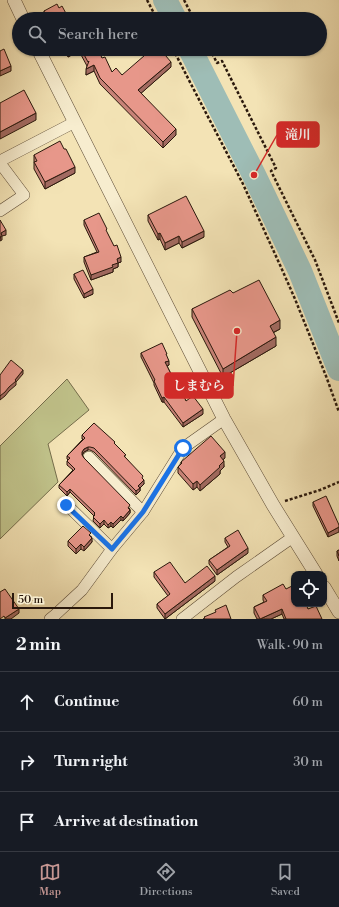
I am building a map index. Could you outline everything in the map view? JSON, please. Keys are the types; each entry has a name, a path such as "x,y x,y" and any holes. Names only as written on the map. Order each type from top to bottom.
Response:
{"street":[{"path":"14,0 20,12"},
{"path":"42,56 224,419 273,505 314,571"},
{"path":"0,210 24,195 0,162 75,122"},
{"path":"50,619 82,590 112,549 143,512 183,448 224,419"},
{"path":"88,457 143,512"},
{"path":"66,505 112,549"},
{"path":"182,619 236,577 293,537"},
{"path":"327,592 339,612"}],"path":[{"path":"148,0 154,12"},
{"path":"184,0 190,12"},
{"path":"177,56 243,184 280,265 298,306 339,412"},
{"path":"214,56 217,63 222,61 276,168 271,171 315,260 339,323"},
{"path":"273,505 320,490 339,482"}],"green space":[{"path":"67,379 89,410 48,444 58,482 0,539 0,446"}],"building":[{"path":"57,4 59,8 62,6 65,12 44,12"},
{"path":"4,49 11,66 0,71 0,51"},
{"path":"85,56 105,57 112,72 116,68 122,75 144,56 166,56 171,62 138,90 176,129 163,142 100,78 94,65 86,69 89,61 88,62"},
{"path":"24,90 36,113 0,132 0,103"},
{"path":"60,141 75,167 45,182 34,162 37,161 34,155"},
{"path":"186,196 204,231 182,242 179,236 165,243 160,233 158,234 148,215"},
{"path":"99,213 114,246 117,245 121,257 117,259 118,263 112,265 113,267 91,275 84,257 99,252 84,220"},
{"path":"0,220 6,230 1,233 2,236 0,237"},
{"path":"83,270 93,289 84,294 74,274"},
{"path":"259,280 280,320 270,326 276,337 223,369 192,309 230,290 233,293"},
{"path":"162,343 169,361 165,362 175,382 177,381 186,401 193,396 203,409 183,423 164,397 162,398 154,381 155,380 141,353"},
{"path":"11,360 23,370 15,380 16,381 0,396 0,375"},
{"path":"94,423 115,442 114,443 126,455 124,456 143,476 142,478 144,480 138,486 140,488 136,491 94,448 88,447 84,449 82,455 84,458 130,505 128,508 130,510 123,518 121,516 113,524 111,522 108,525 104,520 100,524 93,517 95,513 70,489 67,492 59,485 75,469 67,461 70,458 67,456 85,438 82,435"},
{"path":"211,436 225,452 220,456 224,461 219,466 220,467 200,485 197,481 193,484 178,467 182,463 181,462"},
{"path":"326,496 339,525 339,527 328,533 313,502"},
{"path":"83,526 91,533 89,535 92,538 84,547 81,544 76,549 68,541"},
{"path":"238,530 248,548 217,570 209,560 230,546 225,538"},
{"path":"170,562 185,583 207,566 215,576 165,614 157,604 170,594 154,572"},
{"path":"283,584 286,589 291,586 291,607 307,607 308,609 316,607 322,619 286,619 282,609 260,619 254,607 267,601 263,595"},
{"path":"5,589 19,609 5,618 4,616 0,619 0,592"},
{"path":"226,605 231,619 203,619 205,618 204,617 216,612 215,610"}],"waterway":[{"path":"165,0 171,12"},
{"path":"194,56 254,175 300,271 339,369"}],"place":[{"name":"滝川","path":"254,175"},
{"name":"しまむら","path":"237,331"}],"route":[{"path":"66,505 112,549 143,512 183,448"}]}
